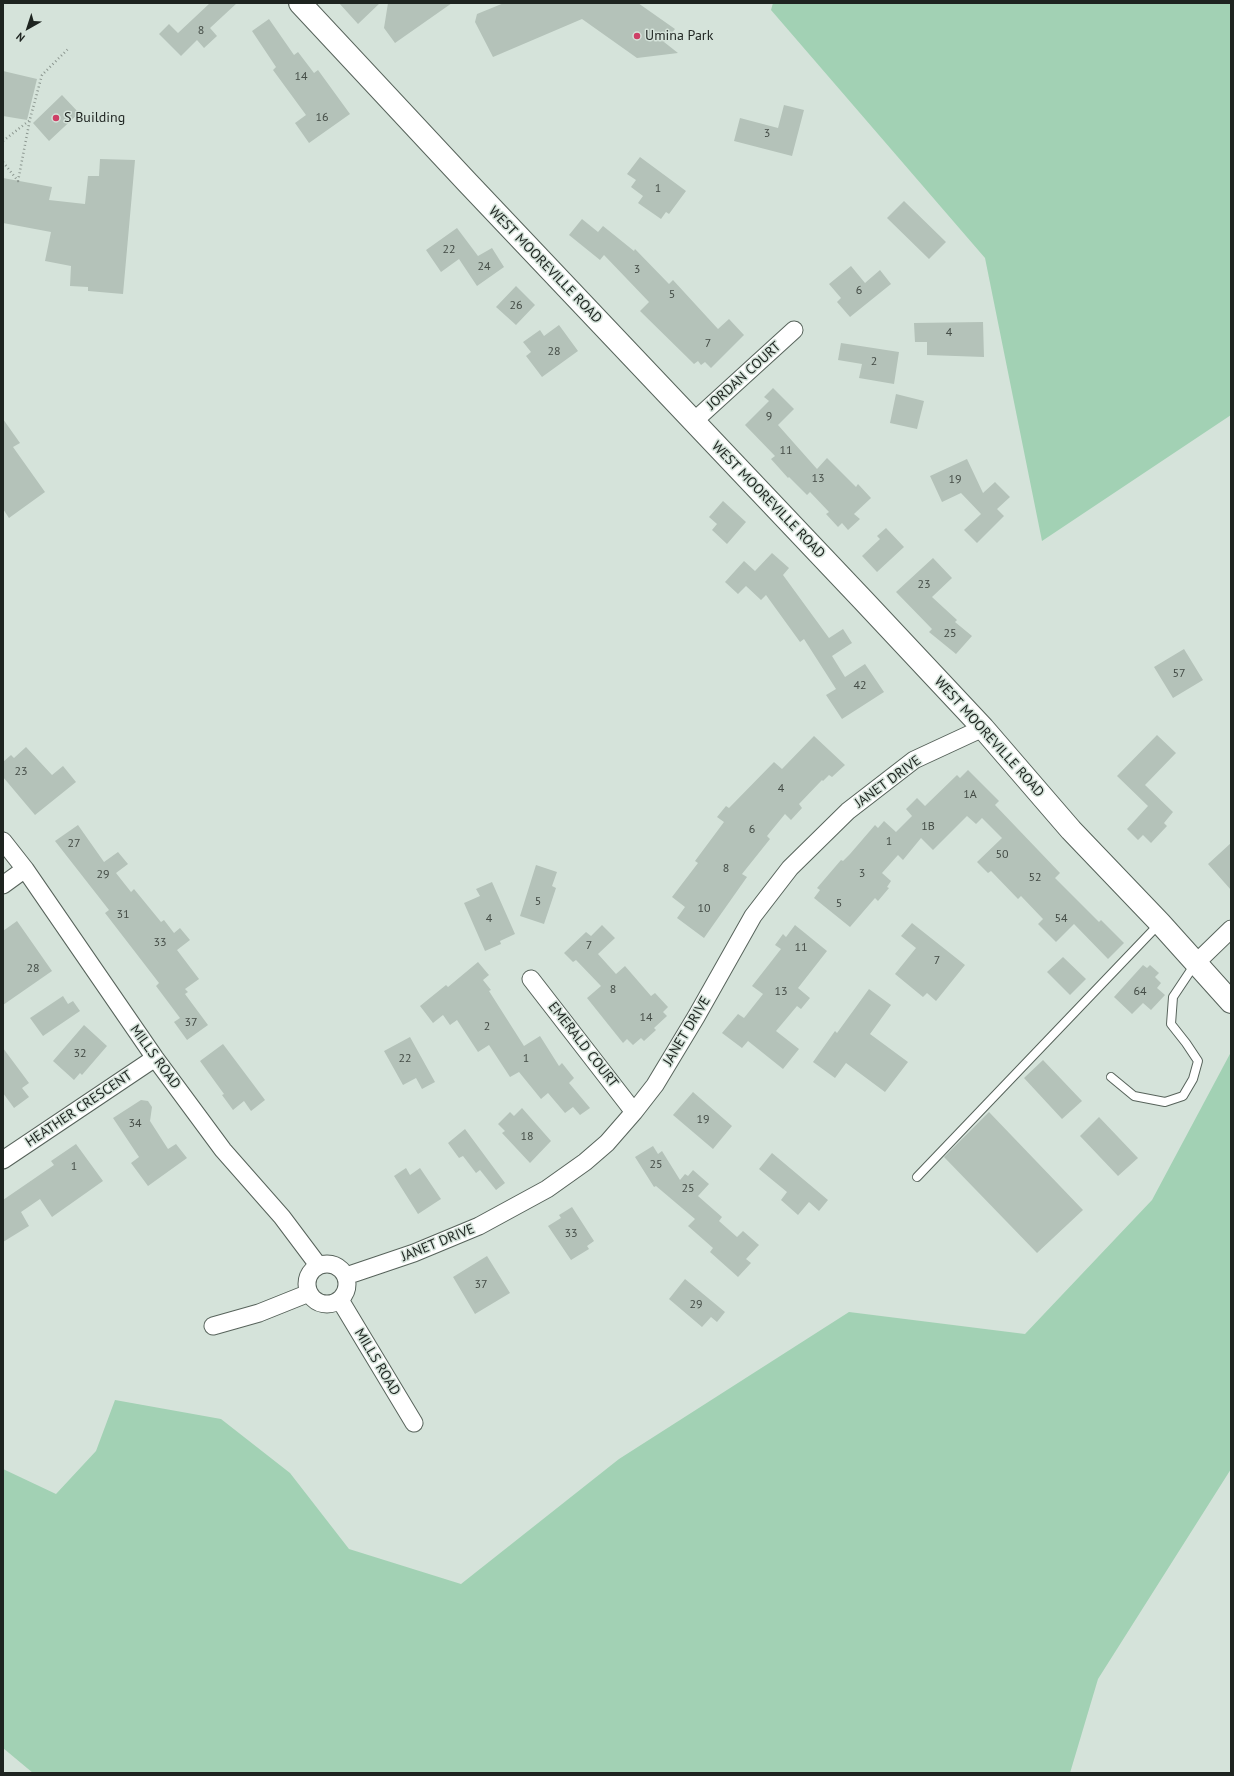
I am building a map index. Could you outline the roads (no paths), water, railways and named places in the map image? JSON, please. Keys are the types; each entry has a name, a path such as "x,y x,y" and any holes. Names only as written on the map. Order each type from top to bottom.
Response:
{"main road":[{"name":"WEST MOOREVILLE ROAD","path":"300,3 693,422 983,728 1071,830 1160,923 1231,1002"}],"street":[{"name":"JORDAN COURT","path":"693,422 794,330"},
{"name":"JANET DRIVE","path":"346,1276 414,1254 479,1226 547,1189 585,1162 607,1143 655,1085 696,1017 753,916 790,868 848,811 914,760 983,728"},
{"name":"MILLS ROAD","path":"3,841 25,869 155,1058 223,1150 282,1217 318,1266"},
{"path":"3,885 25,869"},
{"path":"1196,962 1231,930"},
{"name":"EMERALD COURT","path":"531,979 634,1112"},
{"name":"HEATHER CRESCENT","path":"3,1160 155,1058"},
{"path":"324,1263 337,1266 343,1270 346,1276 347,1289 340,1300 329,1304 322,1304 309,1293 307,1280 312,1269 318,1266 324,1263"},
{"path":"213,1326 259,1313 309,1293"},
{"name":"MILLS ROAD","path":"340,1300 414,1423"}],"lane":[{"path":"917,1177 1160,923"},
{"path":"1111,1077 1134,1096 1165,1102 1183,1096 1193,1079 1198,1061 1171,1024 1173,997 1196,962"}],"place":[{"name":"Umina Park","path":"637,36"},
{"name":"S Building","path":"56,118"}]}
